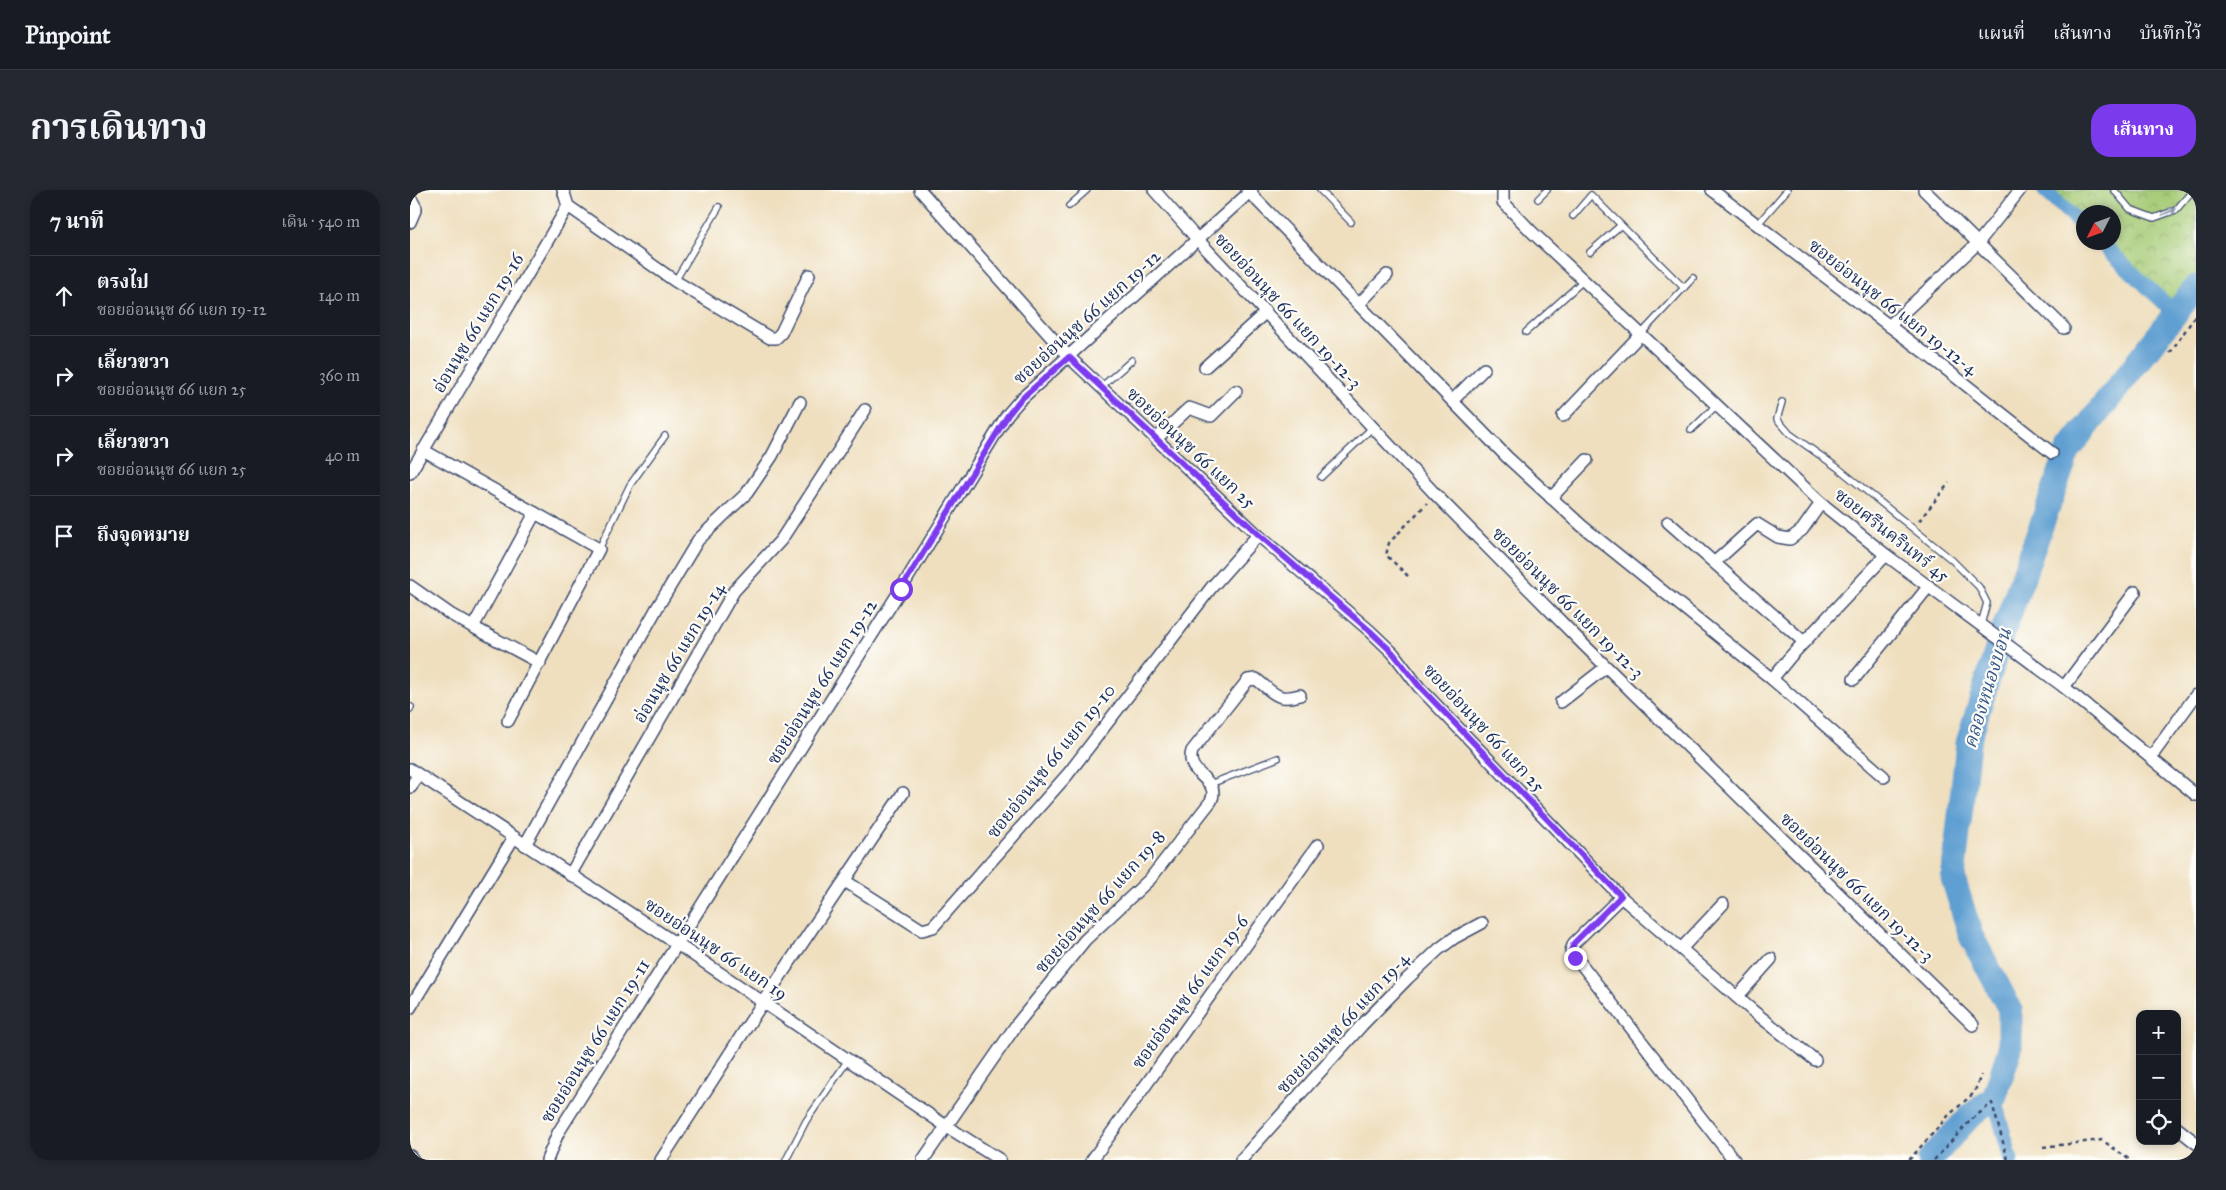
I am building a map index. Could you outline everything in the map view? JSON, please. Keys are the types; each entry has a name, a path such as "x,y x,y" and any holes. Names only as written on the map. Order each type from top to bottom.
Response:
{"street":[{"path":"562,190 568,206 675,281 770,338 776,338 781,333 809,274"},
{"name":"ซอยอ่อนนุช 66 แยก 25","path":"920,190 1069,357 1258,534 1393,653 1420,687 1621,896 1737,997 1815,1060"},
{"name":"ซอยอ่อนนุช 66 แยก 19-12-3","path":"1154,190 1198,240 1435,494 1606,666 1973,1025"},
{"name":"ซอยศรีนครินทร์ 45","path":"1504,190 1503,202 1640,335 1821,503 2064,687 2196,795"},
{"name":"ซอยอ่อนนุช 66 แยก 19-12-4","path":"1712,190 2052,453"},
{"path":"1924,190 2064,328"},
{"path":"1889,326 1978,243 2020,190"},
{"path":"1249,191 1507,457 1582,526 1772,679 1884,777"},
{"name":"ซอยอ่อนนุช 66 แยก 19-12","path":"677,944 896,597 992,437 1020,400 1198,240 1249,191"},
{"path":"410,197 416,208 410,222"},
{"name":"อ่อนนุช 66 แยก 19-16","path":"410,473 568,206"},
{"path":"1359,304 1387,276"},
{"path":"1205,367 1266,312"},
{"path":"1563,416 1640,335"},
{"path":"1453,400 1484,369"},
{"path":"1156,439 1189,408 1211,416 1236,391"},
{"path":"525,845 657,608 698,540 746,493 772,456 800,402"},
{"name":"อ่อนนุช 66 แยก 19-14","path":"570,874 734,591 781,540 864,410"},
{"path":"423,450 600,549 508,721"},
{"path":"1552,498 1587,460"},
{"path":"1714,562 1757,524 1778,537 1790,539 1802,530 1821,503"},
{"path":"474,627 535,513"},
{"path":"1668,522 1804,642"},
{"name":"ซอยอ่อนนุช 66 แยก 19-10","path":"845,881 922,930 933,927 1068,774 1211,588 1258,534"},
{"path":"1772,679 1886,554"},
{"path":"410,586 450,614 540,663"},
{"path":"1854,678 1930,586"},
{"path":"2064,687 2135,592"},
{"path":"1561,702 1606,666"},
{"path":"1210,784 1191,765 1192,751 1248,680 1256,679 1280,698 1287,699 1300,695"},
{"path":"2151,757 2196,695"},
{"path":"411,788 414,772"},
{"name":"ซอยอ่อนนุช 66 แยก 19","path":"414,772 677,944 946,1126 1000,1160"},
{"name":"ซอยอ่อนนุช 66 แยก 19-8","path":"923,1160 1017,1024 1085,940 1150,879 1211,800 1213,796 1210,784"},
{"path":"661,1160 763,1002 903,793"},
{"path":"410,1008 514,837"},
{"name":"ซอยอ่อนนุช 66 แยก 19-6","path":"1092,1160 1318,845"},
{"path":"1621,896 1574,943 1571,951 1734,1160"},
{"path":"1681,949 1723,904"},
{"name":"ซอยอ่อนนุช 66 แยก 19-4","path":"1240,1160 1362,1025 1407,979 1439,949 1454,938 1482,923"},
{"name":"ซอยอ่อนนุช 66 แยก 19-11","path":"547,1160 558,1132 677,944"},
{"path":"1737,997 1770,959"},
{"path":"2181,1131 2196,1143"},
{"path":"410,1156 412,1160"}],"lane":[{"path":"1070,206 1087,190"},
{"path":"1320,190 1351,222"},
{"path":"1538,199 1547,190"},
{"path":"1757,225 1787,190"},
{"path":"2114,190 2130,209 2154,218 2176,210 2193,190"},
{"path":"1573,216 1591,196 1684,288"},
{"path":"675,281 719,207"},
{"path":"1590,252 1620,225"},
{"path":"1640,335 1693,278"},
{"path":"1526,332 1584,280"},
{"path":"1101,387 1132,360"},
{"path":"1782,402 1777,419 1790,434 1838,468 1873,498 1914,528 1979,587 1987,603 1981,624"},
{"path":"1691,430 1717,405"},
{"path":"1321,478 1373,427"},
{"path":"600,549 630,484 665,436"},
{"path":"1210,784 1278,758"},
{"path":"786,1160 806,1121 848,1060"}],"path":[{"path":"2170,353 2196,315"},
{"path":"1914,528 1949,483"},
{"path":"1408,576 1386,555 1389,543 1435,494"},
{"path":"1909,1160 1948,1115 1974,1093 1981,1075"},
{"path":"1934,1160 1970,1121 1992,1103 2008,1160"},
{"path":"2043,1146 2102,1140 2130,1160"}],"green space":[{"path":"2044,190 2196,190 2196,287 2175,313 2108,250 2121,250 2121,205 2076,205 2076,220"}],"waterway":[{"path":"2044,190 2076,220"},
{"path":"2108,250 2175,313"},
{"name":"คลองหนองบอน","path":"1930,1160 1968,1118 1994,1098 2010,1049 2010,1009 1971,936 1953,878 1968,743 1998,646 2068,451 2196,287"},
{"path":"1994,1098 2011,1160"}],"route":[{"path":"901,589 992,437 1020,400 1069,357 1258,534 1393,653 1420,687 1621,896 1574,943 1571,951 1575,958"}]}
